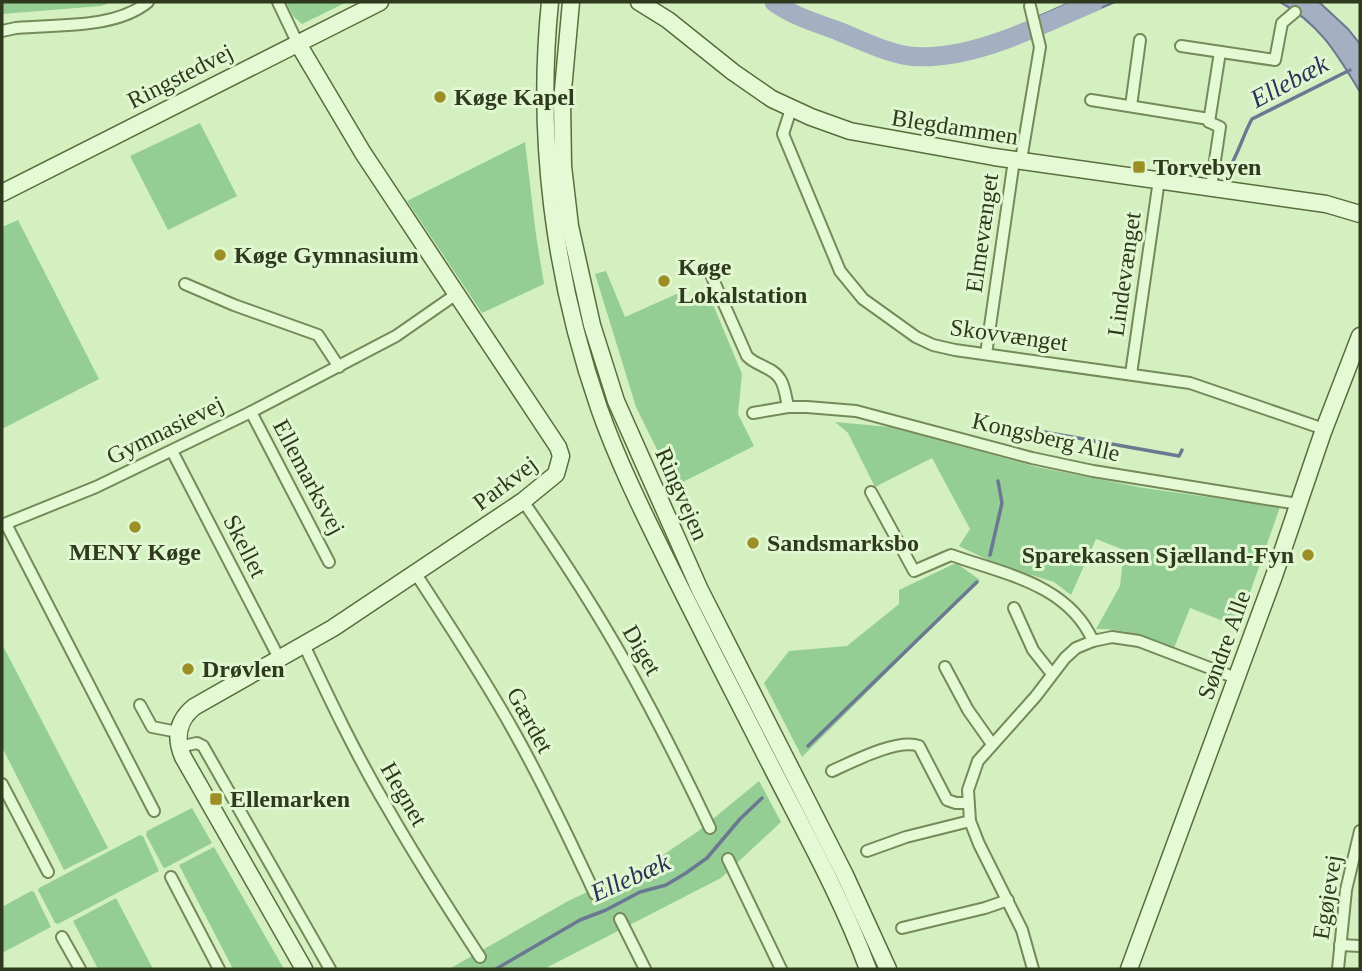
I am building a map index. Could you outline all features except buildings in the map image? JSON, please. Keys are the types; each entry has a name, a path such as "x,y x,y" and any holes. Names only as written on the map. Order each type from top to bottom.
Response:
{"street":[{"path":"2,32 16,28 111,20 136,11 148,2"},
{"path":"278,2 297,42"},
{"name":"Ringstedvej","path":"2,193 380,2"},
{"name":"Ringvejen","path":"550,2 547,33 547,161 555,227 574,324 599,408 635,497 834,885 868,969"},
{"name":"Ringvejen","path":"571,2 562,101 566,190 579,274 616,401 700,590 845,874 888,969"},
{"name":"Blegdammen","path":"639,2 668,20 772,99 831,125 865,135 1326,204 1360,214"},
{"name":"Elmevænget","path":"986,354 1040,40 1030,6"},
{"path":"1181,46 1275,60 1282,23 1294,12"},
{"path":"1131,106 1140,40"},
{"name":"Parkvej","path":"178,739 184,716 192,709 280,660 416,574 556,474 561,456 553,439 363,153 297,42"},
{"path":"1211,187 1220,127 1209,122 1209,119 1220,52"},
{"path":"1091,100 1209,119"},
{"name":"Skovvænget","path":"791,109 783,134 840,271 863,299 916,337 933,345 1207,388 1324,429"},
{"name":"Lindevænget","path":"1131,374 1159,180"},
{"name":"Blegdammen","path":"1301,202 1360,225"},
{"path":"712,276 747,356 754,364 775,372 782,381 788,407"},
{"path":"185,284 318,335 339,367"},
{"name":"Gymnasievej","path":"154,811 4,524 96,487 251,412 396,336 456,295"},
{"name":"Søndre Alle","path":"1129,969 1360,336"},
{"name":"Kongsberg Alle","path":"753,413 788,407 856,411 1044,461 1298,504"},
{"name":"Ellemarksvej","path":"251,412 329,562"},
{"name":"Skellet","path":"172,451 280,660"},
{"path":"871,492 914,572 951,555 1009,575 1063,600 1079,615 1093,640"},
{"name":"Diget","path":"523,500 577,581 624,660 669,743 710,828"},
{"name":"Gærdet","path":"416,574 467,652 513,730 556,811 595,894"},
{"path":"1014,608 1033,650 1052,674"},
{"path":"1033,969 1022,930 970,821 967,803 971,777 978,761 1036,696 1065,658 1076,648 1093,640 1112,637 1139,642 1236,677"},
{"name":"Hegnet","path":"304,645 385,805 480,957"},
{"path":"945,667 968,710 992,744"},
{"path":"140,705 152,727 178,739 203,746 330,969"},
{"path":"178,739 304,969"},
{"path":"832,771 878,752 909,743 915,744 919,746 947,800 967,803"},
{"path":"2,784 48,872"},
{"path":"867,851 906,836 970,821"},
{"name":"Egøjevej","path":"1338,969 1346,890 1360,831"},
{"path":"728,859 781,969"},
{"path":"171,877 219,969"},
{"path":"902,928 1008,900"},
{"path":"620,919 645,969"},
{"path":"62,937 80,969"},
{"path":"1340,945 1360,946"}],"green space":[{"path":"2,2 112,2 101,6 2,14"},
{"path":"286,2 347,2 302,24 293,16"},
{"path":"200,123 237,196 168,230 130,156"},
{"path":"525,142 544,284 482,313 407,201"},
{"path":"18,220 99,379 2,429 2,227"},
{"path":"606,271 625,317 681,292 689,302 710,297 742,374 738,414 754,446 675,486 636,407 595,274"},
{"path":"835,422 890,427 1037,467 1144,488 1280,507 1238,627 1190,608 1174,648 1127,632 1096,629 1120,586 1124,550 1096,539 1071,595 1054,582 996,564 959,546 970,529 932,458 875,487 848,433"},
{"path":"956,563 980,580 802,757 764,683 789,651 847,646 899,604 899,590"},
{"path":"2,644 108,848 64,870 2,747"},
{"path":"759,781 781,822 721,878 544,969 449,969 568,901 654,861 697,832"},
{"path":"192,808 212,843 165,868 146,835 147,831"},
{"path":"140,835 143,836 159,871 58,924 55,923 39,888"},
{"path":"214,847 284,969 233,969 179,865"},
{"path":"31,891 34,892 51,927 2,953 2,907"},
{"path":"116,898 153,969 98,969 73,921"}],"water":[{"path":"1071,2 1115,2 1044,32 1039,16"},
{"path":"1280,2 1319,2 1348,29 1360,44 1360,92 1317,30"}],"waterway":[{"path":"774,2 797,15 882,49 909,56 932,57 955,54 1004,40 1094,2"},
{"name":"Ellebæk","path":"1226,173 1252,119 1350,70"},
{"name":"Ellebæk","path":"1016,433 1027,429 1179,456 1182,450"},
{"name":"Ellebæk","path":"990,555 1002,503 998,481"},
{"name":"Ellebæk","path":"808,746 977,582"},
{"name":"Ellebæk","path":"496,969 580,920 640,892 666,885 686,873 707,858 762,798"}],"place":[{"name":"Køge Kapel","path":"440,97"},
{"name":"Torvebyen","path":"1139,167"},
{"name":"Køge Gymnasium","path":"220,255"},
{"name":"Køge Lokalstation","path":"664,281"},
{"name":"MENY Køge","path":"135,527"},
{"name":"Sandsmarksbo","path":"753,543"},
{"name":"Sparekassen Sjælland-Fyn","path":"1308,555"},
{"name":"Drøvlen","path":"188,669"},
{"name":"Ellemarken","path":"216,799"}]}
